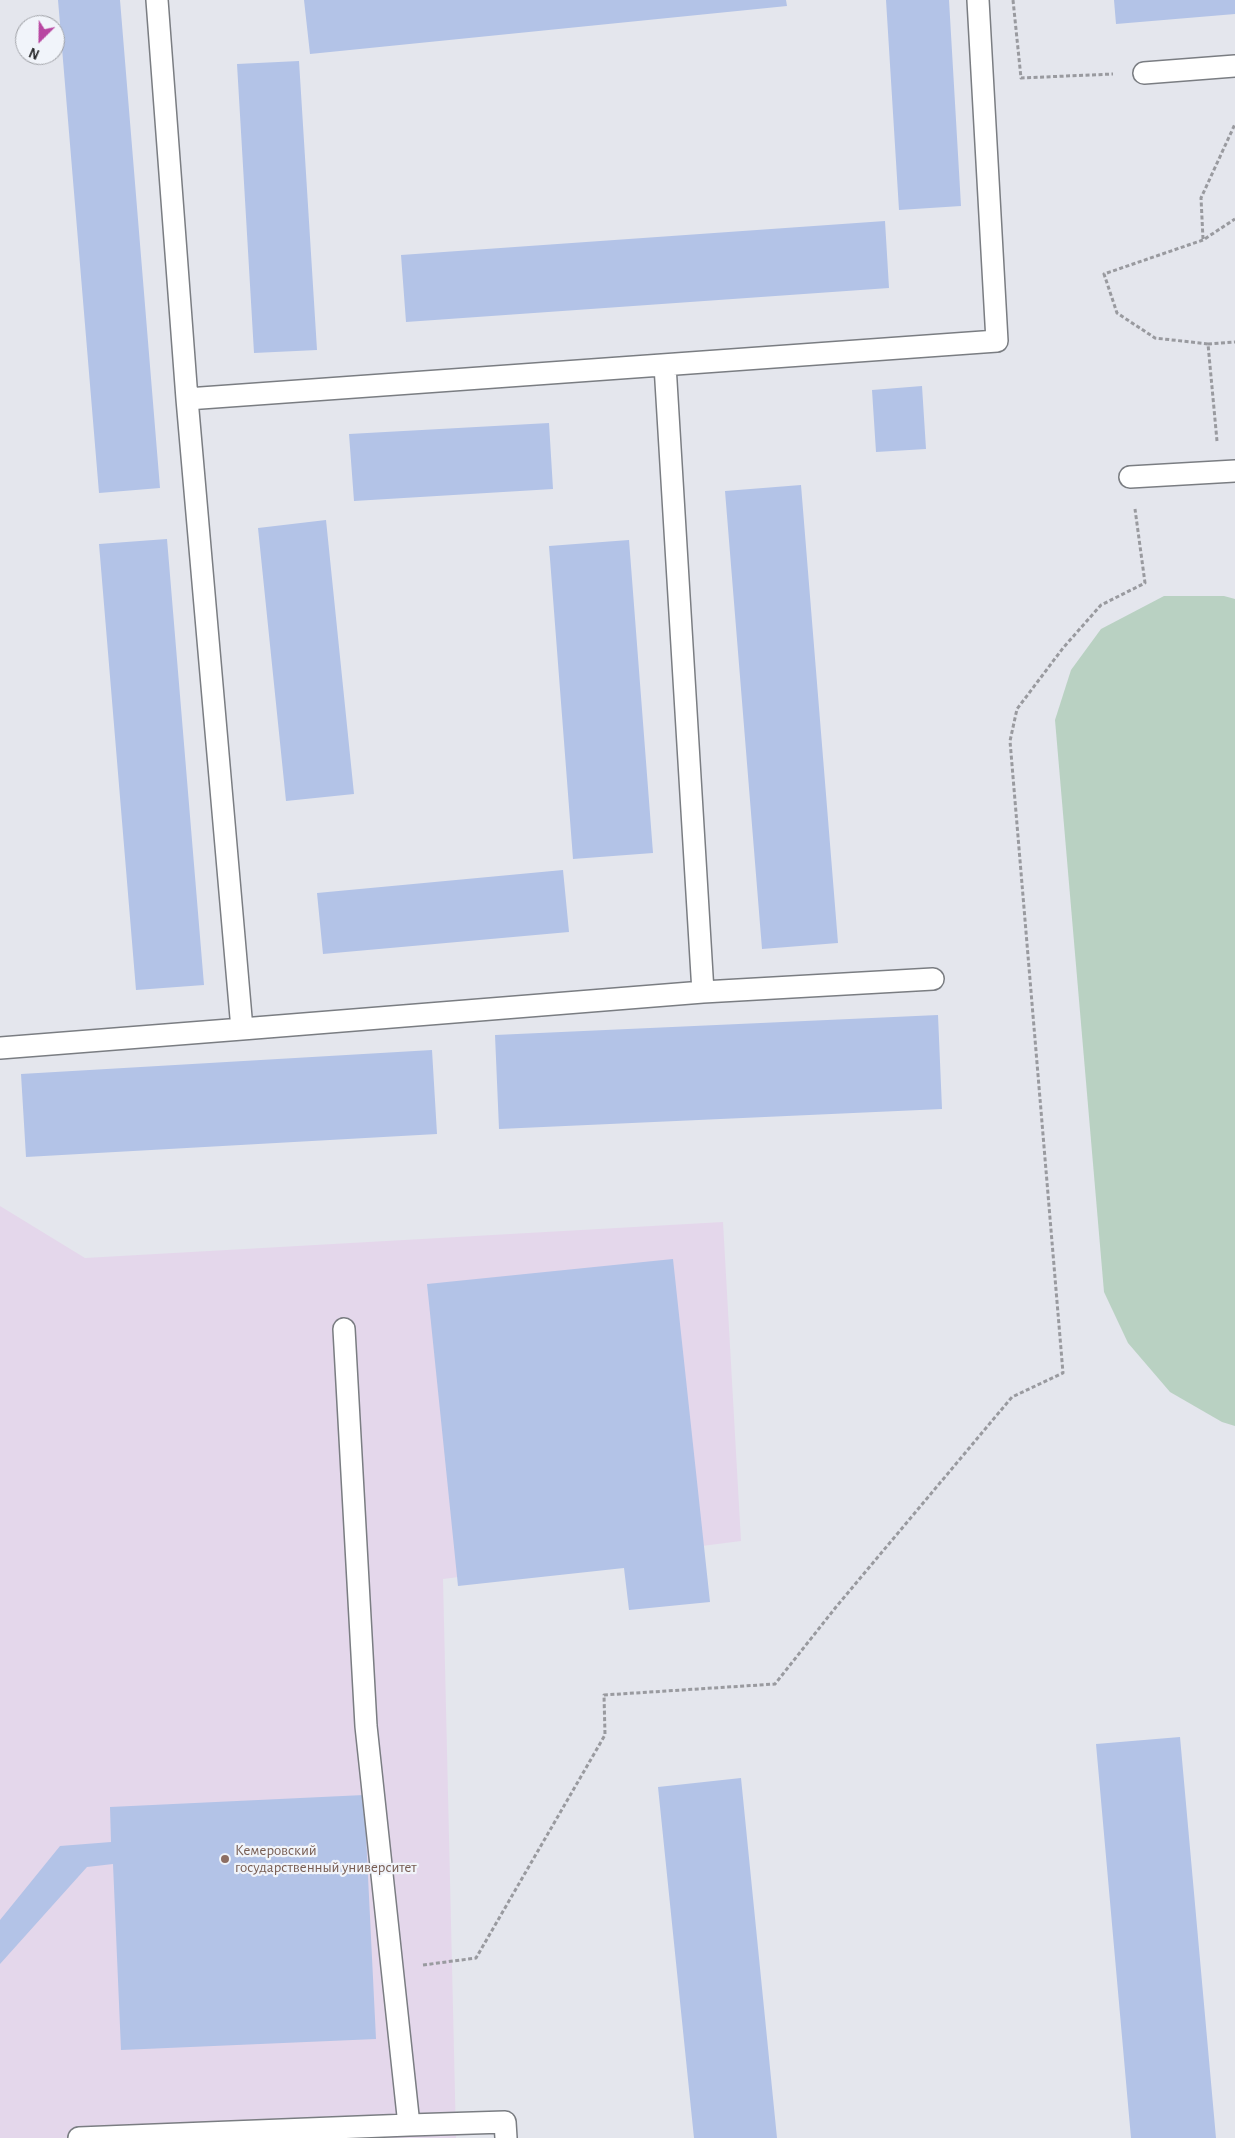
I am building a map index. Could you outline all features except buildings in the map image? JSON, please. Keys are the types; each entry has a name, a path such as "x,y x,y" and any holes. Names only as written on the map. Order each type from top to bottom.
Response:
{"lane":[{"path":"157,0 187,399 242,1030"},
{"path":"187,399 997,341 978,0"},
{"path":"1144,73 1235,66"},
{"path":"665,365 703,992"},
{"path":"1130,477 1227,472"},
{"path":"0,1048 703,992 933,979"},
{"path":"344,1329 366,1726 409,2125"},
{"path":"79,2138 505,2122 506,2138"}],"path":[{"path":"1013,0 1021,78 1144,73"},
{"path":"1202,240 1201,198 1235,124"},
{"path":"1235,218 1202,240 1104,274 1117,313 1155,338 1208,344 1235,342"},
{"path":"1208,344 1227,472"},
{"path":"392,1969 476,1958 606,1735 604,1695 775,1684 836,1607 1012,1397 1063,1373 1010,741 1017,709 1063,648 1101,605 1145,583 1130,477"}],"shaded area":[{"name":"Кемеровский государственный университет","path":"0,1206 85,1258 723,1222 741,1541 443,1579 456,2138 0,2138"}],"green space":[{"path":"1164,596 1224,596 1235,599 1235,1426 1222,1422 1170,1392 1128,1343 1104,1292 1055,720 1071,670 1101,629"}],"place":[{"name":"Кемеровский государственный университет","path":"225,1859"}]}
